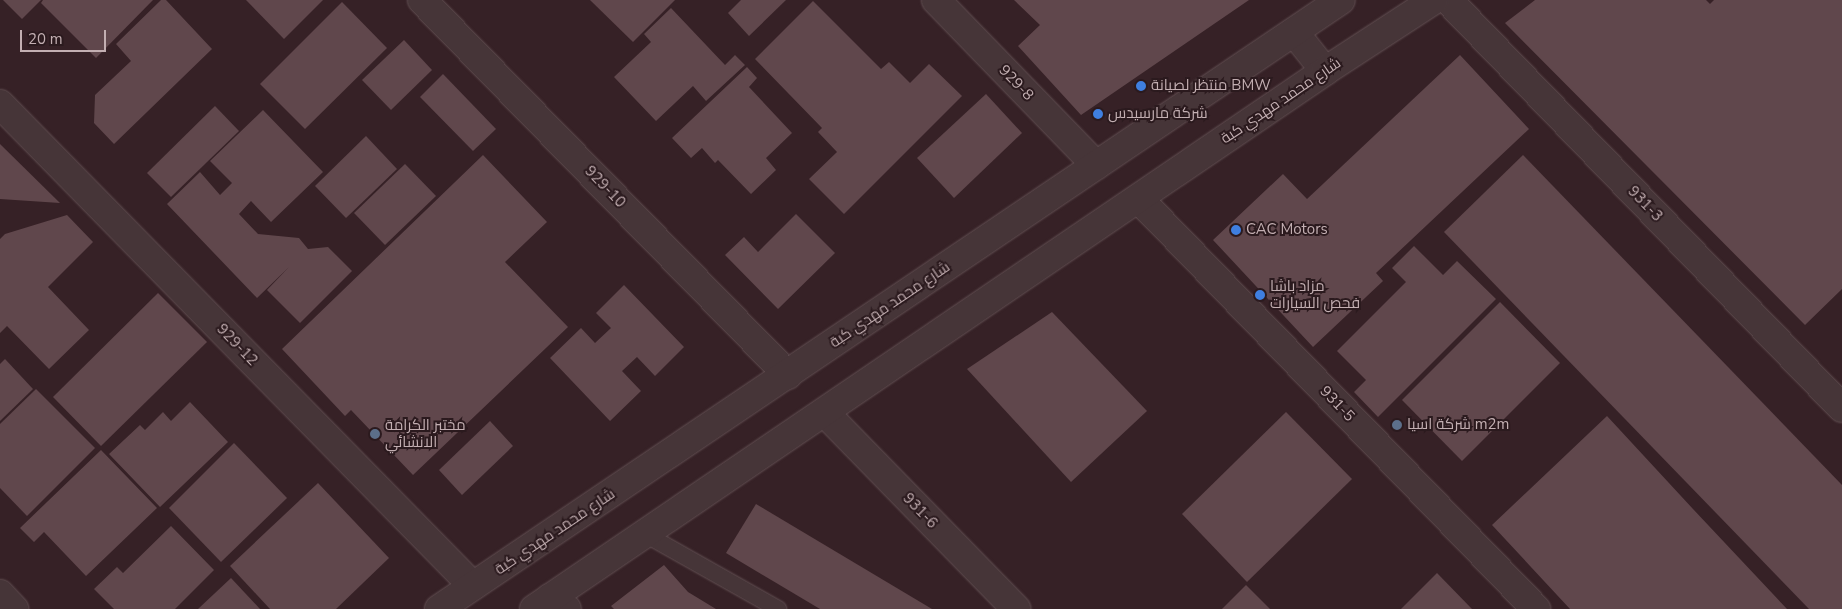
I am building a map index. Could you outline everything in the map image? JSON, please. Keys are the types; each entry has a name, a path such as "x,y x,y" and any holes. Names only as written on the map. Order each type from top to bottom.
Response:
{"street":[{"name":"929-10","path":"422,0 788,375"},
{"name":"929-8","path":"936,0 1096,165"},
{"name":"شارع محمد مهدي كبة","path":"439,609 1341,0"},
{"name":"شارع محمد مهدي كبة","path":"551,605 645,534 1139,199 1324,71 1434,0"},
{"name":"931-3","path":"1448,0 1842,408"},
{"path":"1294,32 1324,71"},
{"name":"929-12","path":"0,104 473,586"},
{"name":"931-5","path":"1139,199 1536,609"},
{"name":"931-6","path":"825,413 1016,609"},
{"path":"0,594 14,609"}],"lane":[{"path":"645,534 778,609"}],"building":[{"path":"3,0 41,0 22,19"},
{"path":"43,0 153,0 96,58 41,3"},
{"path":"161,0 166,0 212,49 114,144 94,123 95,95 131,61 116,44"},
{"path":"246,0 323,0 284,39"},
{"path":"590,0 675,0 633,42"},
{"path":"741,0 786,0 749,36 728,13"},
{"path":"1014,0 1249,0 1081,115 1018,46 1040,25"},
{"path":"1535,0 1706,0 1710,4 1714,0 1842,0 1842,289 1805,325 1505,23"},
{"path":"813,1 881,69 889,62 910,83 929,64 962,96 844,214 809,179 837,152 818,132 822,128 755,59"},
{"path":"342,2 387,48 305,129 260,84"},
{"path":"671,8 725,65 735,55 745,65 706,101 693,86 656,121 614,77 651,42 644,34"},
{"path":"404,40 432,70 391,110 362,80"},
{"path":"1460,55 1529,129 1376,273 1383,281 1313,347 1213,240 1283,174 1307,199"},
{"path":"747,67 757,78 749,87 792,133 766,158 776,170 751,194 718,160 715,163 702,148 691,158 672,138"},
{"path":"443,74 496,129 473,151 420,97"},
{"path":"986,94 1022,133 954,198 917,158"},
{"path":"215,106 239,131 171,197 147,173"},
{"path":"263,110 323,172 271,222 251,201 239,214 258,234 299,238 308,249 328,247 352,271 300,323 267,290 289,267 257,298 167,204 200,172 220,195 232,183 210,161"},
{"path":"366,136 397,169 346,218 315,186"},
{"path":"0,144 60,203 0,199"},
{"path":"483,155 547,222 505,262 568,327 413,475 351,410 345,416 282,349"},
{"path":"1523,155 1842,485 1842,609 1809,609 1444,232"},
{"path":"405,164 436,196 385,245 354,213"},
{"path":"796,214 835,253 778,309 725,255 744,237 758,252"},
{"path":"67,215 93,242 48,287 89,330 49,369 7,326 0,333 0,239 5,234"},
{"path":"1414,246 1443,275 1457,261 1496,299 1378,417 1354,392 1366,380 1337,351 1406,282 1392,268"},
{"path":"624,285 684,347 655,376 637,357 622,371 641,391 610,421 550,358 581,328 595,343 611,328 596,313"},
{"path":"158,293 207,342 101,446 53,397"},
{"path":"1500,302 1560,363 1462,461 1402,400"},
{"path":"1052,312 1147,411 1071,482 967,369"},
{"path":"5,359 33,389 0,421 0,364"},
{"path":"36,389 95,448 27,516 0,488 0,424"},
{"path":"190,402 228,442 160,507 109,454 140,425 145,430 163,412 171,421"},
{"path":"1286,412 1352,479 1247,582 1182,514"},
{"path":"1607,416 1787,609 1570,609 1492,525"},
{"path":"490,421 513,446 462,495 439,470"},
{"path":"234,443 287,498 221,562 169,508"},
{"path":"101,450 157,508 86,576 44,532 34,542 20,528"},
{"path":"318,483 389,558 336,609 270,609 230,566"},
{"path":"756,504 932,609 820,609 726,553"},
{"path":"171,526 214,570 175,609 114,609 94,589 117,567 123,573"},
{"path":"664,565 688,592 716,609 614,609 611,606"},
{"path":"1437,573 1472,609 1401,609"},
{"path":"231,578 260,609 198,609"},
{"path":"1246,585 1270,609 1222,609"}],"place":[{"name":"منتظر لصيانة BMW","path":"1141,86"},
{"name":"شركة مارسيدس","path":"1098,114"},
{"name":"CAC Motors","path":"1236,230"},
{"name":"مزاد باشا فحص السيارات","path":"1260,295"},
{"name":"شركة اسيا m2m","path":"1397,425"},
{"name":"مختبر الكرامة الانشائي","path":"375,434"}]}
